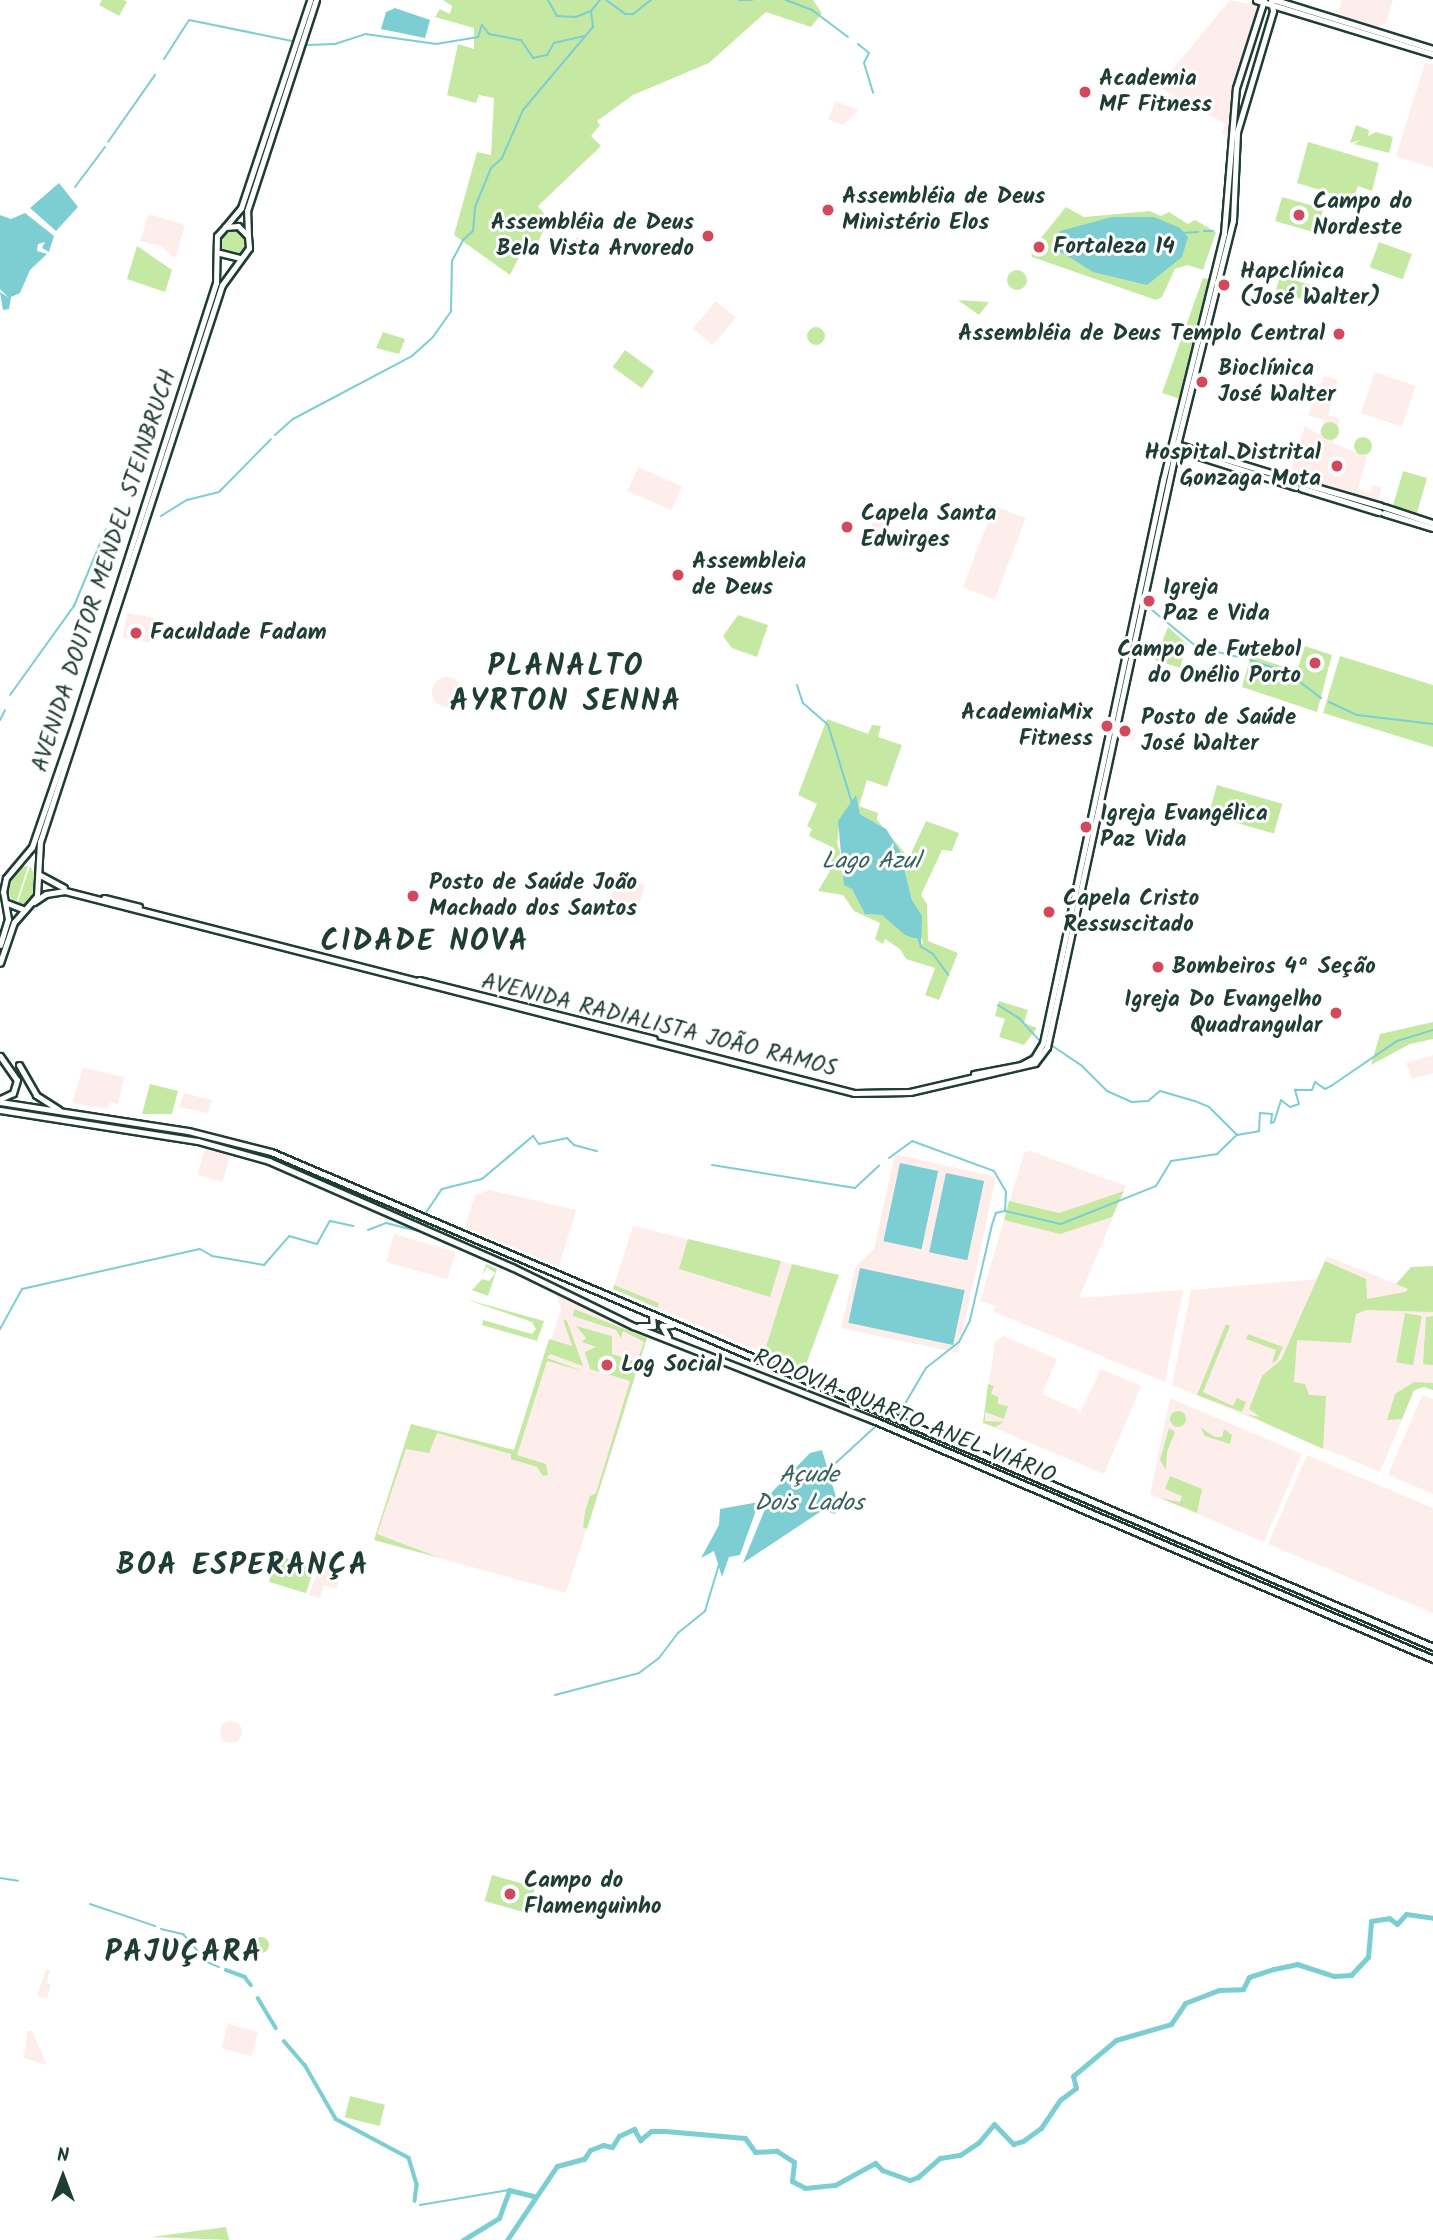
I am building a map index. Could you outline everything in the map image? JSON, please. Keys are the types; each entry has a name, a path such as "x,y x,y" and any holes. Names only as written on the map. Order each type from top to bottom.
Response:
{"main road":[{"path":"219,284 217,236 241,208 310,0"},
{"path":"219,284 249,248 247,211 316,0"},
{"path":"1256,0 1272,2 1433,49"},
{"path":"1227,234 1236,89 1263,1"},
{"path":"1272,2 1433,54"},
{"path":"914,1089 1023,1067 1047,1047 1174,446 1227,234 1237,132 1273,12 1272,2"},
{"path":"225,227 238,226 248,236"},
{"path":"1214,250 1224,245"},
{"path":"218,251 228,258 241,257"},
{"name":"AVENIDA DOUTOR MENDEL STEINBRUCH","path":"19,864 33,847 219,284"},
{"name":"AVENIDA DOUTOR MENDEL STEINBRUCH","path":"39,872 40,842 219,284"},
{"path":"1174,446 1433,526"},
{"path":"0,945 8,919 6,878 19,864 30,863 39,872 34,902 14,922 0,963"},
{"name":"AVENIDA RADIALISTA JOÃO RAMOS","path":"39,872 56,886 814,1082 866,1091 914,1089"},
{"name":"AVENIDA RADIALISTA JOÃO RAMOS","path":"34,902 46,894 65,891 814,1085 865,1094 914,1089"},
{"path":"6,903 25,910"},
{"path":"0,1056 18,1080 13,1093 0,1100"},
{"path":"19,1065 39,1098 68,1114"},
{"name":"RODOVIA QUARTO ANEL VIÁRIO","path":"0,1100 68,1114 170,1128 271,1152 1433,1647"},
{"name":"RODOVIA QUARTO ANEL VIÁRIO","path":"0,1110 162,1134 269,1161 633,1326 1096,1513 1433,1659"},
{"path":"162,1134 170,1128"},
{"path":"436,1235 438,1224"},
{"path":"633,1326 656,1323 641,1310"},
{"path":"678,1344 661,1328 664,1324 682,1327"},
{"path":"966,1459 969,1448"},
{"path":"1096,1513 1100,1504"},
{"path":"1202,1559 1206,1549"},
{"path":"1232,1572 1233,1561"}],"shaded area":[{"path":"1230,0 1258,6 1232,85 1230,138 1222,134 1226,124 1158,87"},
{"path":"1341,0 1393,0 1386,23 1375,28 1338,17"},
{"path":"1425,63 1433,64 1433,168 1396,156"},
{"path":"836,101 858,110 843,125 828,119"},
{"path":"149,214 185,225 175,259 161,246 140,241"},
{"path":"577,237 600,250 594,259 572,247"},
{"path":"716,301 736,318 713,345 693,329"},
{"path":"1375,372 1416,386 1402,427 1361,413"},
{"path":"1324,376 1338,380 1328,415 1340,419 1333,443 1367,457 1358,489 1370,493 1373,485 1382,487 1377,503 1289,476 1305,426 1319,435 1324,420 1308,415"},
{"path":"638,467 682,487 671,510 627,491"},
{"path":"994,506 1026,518 995,599 963,587"},
{"path":"879,521 886,524 889,531 886,538 879,541 872,538 869,531 872,524"},
{"name":"Faculdade Fadam","path":"127,613 155,618 150,642 123,638"},
{"path":"447,677 453,678 461,686 461,698 453,706 447,707 441,706 433,698 432,692 433,686 441,678"},
{"name":"Posto de Saúde José Walter","path":"1121,719 1130,721 1128,729 1136,732 1133,741 1117,736"},
{"path":"617,877 645,885 635,919 607,911"},
{"name":"Posto de Saúde João Machado dos Santos","path":"413,887 419,890 422,896 419,902 413,905 407,902 404,896 407,890"},
{"path":"1433,1055 1433,1073 1412,1079 1406,1063"},
{"path":"83,1068 124,1077 118,1105 109,1101 108,1109 72,1103"},
{"path":"184,1093 212,1100 208,1113 179,1107"},
{"path":"206,1145 231,1152 222,1182 197,1175"},
{"path":"1030,1151 1126,1186 1079,1298 1183,1290 1165,1382 994,1312 996,1306 980,1301 1024,1153"},
{"path":"895,1154 996,1177 958,1353 841,1328 856,1266 874,1249"},
{"path":"490,1190 576,1210 559,1266 465,1227 475,1195"},
{"path":"633,1226 792,1264 764,1353 613,1289"},
{"path":"394,1234 456,1252 448,1280 386,1262"},
{"path":"1327,1256 1433,1299 1433,1390 1424,1387 1414,1391 1380,1472 1172,1385 1191,1290 1317,1279"},
{"path":"546,1286 716,1364 647,1338 566,1593 374,1540 411,1424 514,1450 561,1310 557,1296"},
{"path":"1003,1336 1057,1359 1042,1394 1078,1410 1079,1415 1101,1369 1141,1386 1104,1474 983,1423 995,1342"},
{"path":"1422,1395 1433,1399 1433,1494 1388,1475"},
{"path":"1170,1398 1302,1454 1264,1542 1150,1494"},
{"path":"1307,1455 1433,1508 1433,1613 1268,1544"},
{"path":"321,1565 342,1570 336,1589 324,1585 320,1598 308,1595"},
{"path":"231,1721 239,1724 242,1732 239,1740 231,1743 223,1740 220,1732 223,1724"},
{"path":"46,1969 50,1970 47,1982 51,1985 47,1998 37,1996"},
{"path":"228,2024 258,2032 251,2056 222,2048"},
{"path":"27,2031 32,2031 47,2065 24,2058"}],"green space":[{"path":"102,0 127,2 119,16 99,5"},
{"path":"443,0 813,0 822,13 811,27 766,12 709,63 633,95 597,121 600,125 591,136 601,146 538,206 548,219 533,255 523,249 510,275 454,235 477,152 491,155 494,98 479,95 476,103 447,95 458,44 474,49 474,28 435,17 440,9 450,14 452,6"},
{"path":"1356,125 1369,130 1368,136 1376,132 1393,137 1389,153 1354,144 1360,140 1350,143"},
{"path":"1308,142 1379,163 1372,191 1358,186 1353,200 1297,183"},
{"name":"Campo do Nordeste","path":"1282,197 1323,209 1316,233 1275,221"},
{"path":"1066,207 1084,217 1150,211 1161,216 1169,212 1188,224 1195,220 1216,232 1203,270 1187,265 1175,269 1162,297 1156,300 1032,257 1031,250"},
{"path":"233,228 243,232 247,242 243,252 233,256 223,252 219,242 223,232"},
{"path":"1379,242 1412,254 1403,279 1370,267"},
{"path":"137,246 172,270 165,292 127,279"},
{"path":"1017,270 1024,273 1027,280 1024,287 1017,290 1010,287 1007,280 1010,273"},
{"path":"1280,276 1314,286 1309,301 1276,291"},
{"path":"1203,278 1211,280 1180,399 1162,393"},
{"path":"958,300 989,302 979,315"},
{"path":"816,327 822,330 825,336 822,342 816,345 810,342 807,336 810,330"},
{"path":"383,332 405,339 399,354 376,348"},
{"path":"625,350 654,371 642,388 613,367"},
{"path":"1330,422 1336,425 1339,431 1336,437 1330,440 1324,437 1321,431 1324,425"},
{"path":"1363,437 1369,440 1372,446 1369,452 1363,455 1357,452 1354,446 1357,440"},
{"path":"1403,471 1427,478 1417,514 1393,508"},
{"path":"738,615 768,625 757,657 732,648 723,636"},
{"path":"1168,627 1187,644 1180,668 1155,660"},
{"path":"1305,646 1332,655 1317,712 1242,687 1251,656 1297,671"},
{"path":"1340,656 1433,685 1433,747 1323,713"},
{"path":"827,719 868,734 872,725 881,726 878,737 902,745 887,787 867,780 859,806 878,813 877,820 883,827 860,814 855,798 839,826 837,843 852,889 867,914 882,915 923,944 900,851 890,836 909,858 926,821 959,833 952,851 942,850 921,895 927,904 928,941 958,953 939,1000 925,995 935,968 906,959 900,949 885,939 883,944 875,939 880,923 854,911 843,895 818,891 830,871 825,865 834,848 809,836 812,829 807,826 817,804 798,795"},
{"path":"1217,785 1282,804 1274,834 1208,815"},
{"path":"20,866 28,866 15,907 7,889"},
{"path":"30,866 39,882 34,898 24,908 16,908"},
{"path":"999,1001 1028,1010 1024,1023 1037,1028 1024,1045 999,1037 1005,1019 995,1016"},
{"path":"1433,1022 1433,1039 1410,1044 1371,1065 1380,1034"},
{"path":"150,1084 178,1091 172,1114 142,1114"},
{"path":"1124,1191 1112,1217 1060,1234 1004,1220 1009,1201 1059,1213"},
{"path":"688,1239 781,1261 770,1297 679,1269"},
{"path":"1325,1261 1366,1279 1367,1299 1405,1292 1408,1289 1396,1284 1411,1267 1433,1266 1433,1312 1366,1310 1356,1314 1351,1343 1297,1340 1294,1382 1305,1384 1309,1395 1326,1396 1323,1449 1246,1414 1260,1417 1249,1409 1262,1376 1281,1360"},
{"path":"486,1264 497,1269 488,1296 472,1290 482,1279 489,1281 495,1273 487,1267 482,1276"},
{"path":"792,1264 839,1275 804,1370 764,1353"},
{"path":"614,1285 659,1303 658,1308 613,1289"},
{"path":"465,1299 544,1321 537,1341 482,1325 483,1320 532,1334 536,1329 532,1322"},
{"path":"574,1309 647,1338 587,1529 583,1527 585,1512 590,1496 596,1493 630,1381 590,1369 585,1352 596,1347 582,1342 586,1338 576,1326 612,1336 612,1354 637,1362 644,1342 623,1331 621,1338 616,1330 573,1316"},
{"path":"1405,1313 1422,1316 1413,1365 1396,1362"},
{"path":"1433,1316 1433,1365 1423,1364 1426,1317"},
{"path":"563,1319 567,1321 583,1366 550,1354 547,1358 583,1371 547,1361 517,1455 546,1464 548,1475 543,1476 537,1467 511,1459 511,1454 437,1433 429,1453 406,1449 377,1534 440,1558 374,1540 411,1424 514,1450 549,1339 572,1346"},
{"path":"1226,1324 1230,1326 1203,1392 1233,1406 1237,1398 1246,1402 1242,1412 1197,1395"},
{"path":"1248,1334 1283,1347 1277,1360 1272,1363 1276,1350 1246,1339"},
{"path":"1414,1382 1433,1383 1433,1390 1424,1387 1414,1390 1402,1419 1387,1420 1395,1394"},
{"path":"988,1384 994,1386 991,1394 998,1397 998,1404 1008,1406 1004,1419 985,1412 985,1421 1004,1422 995,1427 983,1423"},
{"path":"1175,1411 1181,1411 1186,1419 1184,1425 1175,1427 1170,1422 1170,1416"},
{"path":"1169,1428 1175,1432 1167,1452 1166,1470 1160,1460"},
{"path":"1201,1428 1215,1437 1222,1437 1224,1429 1232,1435 1230,1444 1205,1436"},
{"path":"1170,1476 1202,1489 1197,1513 1160,1498 1180,1502 1182,1496 1165,1489"},
{"path":"277,1555 314,1566 306,1593 269,1582"},
{"name":"Campo do Flamenguinho","path":"492,1875 535,1887 528,1913 485,1901"},
{"path":"258,1937 264,1937 269,1945 267,1951 258,1953 253,1948 253,1942"},
{"path":"350,2096 385,2105 380,2126 345,2117"},
{"path":"226,2227 229,2240 151,2237"}],"water":[{"path":"395,8 430,20 425,38 381,29 386,12"},
{"path":"59,183 78,207 56,231 30,208"},
{"path":"25,213 54,236 49,252 42,248 45,242 38,244 37,251 47,254 30,270 20,293 11,297 9,309 3,310 0,292 9,298 0,289 0,215 11,219"},
{"path":"1112,217 1154,217 1180,228 1188,237 1182,257 1147,285 1093,272 1056,249 1060,231"},
{"name":"Lago Azul","path":"856,795 860,814 886,829 900,851 912,900 922,916 921,947 917,939 905,935 882,915 865,914 852,889 844,885 838,821"},
{"path":"900,1163 938,1171 922,1249 883,1241"},
{"path":"946,1173 984,1181 967,1260 929,1252"},
{"path":"860,1268 965,1290 953,1345 848,1323"},
{"name":"Açude Dois Lados","path":"822,1450 839,1507 835,1514 823,1510 743,1563 772,1492 810,1453"},
{"name":"Açude Dois Lados","path":"759,1502 740,1555 729,1557 722,1577 714,1551 701,1558 719,1525 720,1509"}],"waterway":[{"path":"548,0 557,16 576,17 591,11"},
{"path":"275,435 293,419 412,356 433,337 451,311 452,261 463,240 473,231 475,207 491,168 502,158 523,110 593,27 591,11 600,0"},
{"path":"606,0 625,14 633,14 651,0"},
{"path":"739,0 752,0"},
{"path":"786,0 812,10 848,37"},
{"path":"164,59 189,20 292,41"},
{"path":"308,45 335,44 365,34 436,44 478,37 482,25 489,34 521,40 533,58 547,55 554,43 584,36"},
{"path":"858,44 869,53 864,63 873,93"},
{"path":"108,142 155,75"},
{"path":"75,187 105,147"},
{"path":"1204,231 1213,231"},
{"path":"1183,233 1198,232"},
{"path":"161,516 187,500 219,492 271,439"},
{"path":"10,695 74,606 106,529"},
{"path":"1146,605 1197,647 1242,658"},
{"path":"1250,660 1287,672 1321,698"},
{"path":"797,685 803,703 828,725 852,803"},
{"path":"1329,702 1357,715 1433,724"},
{"path":"0,720 5,710"},
{"path":"920,946 933,954 948,975"},
{"path":"998,1005 1020,1019 1039,1040"},
{"path":"889,1158 912,1141 994,1171 1006,1192 1005,1211 1061,1224 1156,1186 1171,1161 1217,1154 1237,1135 1259,1131 1260,1113 1272,1114 1271,1123 1274,1122 1281,1100 1290,1107 1299,1104 1295,1090 1312,1090 1315,1082 1325,1089 1397,1041 1433,1030"},
{"path":"1051,1045 1082,1066 1107,1091 1132,1102 1148,1101 1160,1091 1195,1101 1209,1107 1237,1135"},
{"path":"425,1214 442,1189 482,1179 533,1136 539,1144 567,1138 574,1145 597,1151"},
{"path":"712,1165 855,1188 879,1166"},
{"path":"899,1414 926,1368 959,1342 970,1320 996,1213 1005,1211"},
{"path":"0,1329 22,1289 200,1249 212,1256 264,1265 289,1236 317,1244 330,1221 353,1226"},
{"path":"368,1230 386,1223 418,1231"},
{"path":"886,1421 890,1419"},
{"path":"827,1471 877,1425"},
{"path":"555,1695 639,1673 659,1658 678,1633 705,1611 720,1561"},
{"path":"0,1878 18,1881"},
{"path":"90,1904 155,1926"},
{"path":"507,2240 557,2166 584,2159 590,2150 603,2145 612,2147 619,2136 634,2129 640,2140 651,2131 745,2138 755,2152 777,2151 794,2162 792,2181 805,2188 835,2185 875,2163 882,2170 910,2180 918,2177 940,2158 960,2155 979,2142 994,2124 1013,2144 1023,2141 1041,2128 1060,2100 1076,2088 1073,2076 1116,2040 1171,2024 1185,2003 1219,1990 1243,1989 1249,1977 1274,1969 1297,1964 1334,1976 1351,1975 1368,1957 1371,1921 1389,1918 1397,1924 1406,1914 1433,1918"},
{"path":"161,1929 183,1934 207,1962 219,1967"},
{"path":"226,1970 245,1977 251,1985"},
{"path":"258,1998 276,2028"},
{"path":"284,2041 305,2065 336,2119 409,2158 417,2185 415,2201"},
{"path":"420,2205 509,2190"},
{"path":"463,2240 499,2218 509,2190 533,2196"}],"place":[{"name":"Academia MF Fitness","path":"1085,92"},
{"name":"Assembléia de Deus Ministério Elos","path":"828,210"},
{"name":"Campo do Nordeste","path":"1299,215"},
{"name":"Assembléia de Deus Bela Vista Arvoredo","path":"708,236"},
{"name":"Fortaleza 14","path":"1039,247"},
{"name":"Hapclínica (José Walter)","path":"1224,285"},
{"name":"Assembléia de Deus Templo Central","path":"1339,334"},
{"name":"Bioclínica José Walter","path":"1202,382"},
{"name":"Hospital Distrital Gonzaga Mota","path":"1337,466"},
{"name":"Capela Santa Edwirges","path":"847,527"},
{"name":"Assembleia de Deus","path":"678,575"},
{"name":"Igreja Paz e Vida","path":"1149,601"},
{"name":"Faculdade Fadam","path":"136,633"},
{"name":"Campo de Futebol do Onélio Porto","path":"1315,663"},
{"name":"AcademiaMix Fitness","path":"1107,726"},
{"name":"Posto de Saúde José Walter","path":"1125,731"},
{"name":"Igreja Evangélica Paz Vida","path":"1086,827"},
{"name":"Posto de Saúde João Machado dos Santos","path":"413,896"},
{"name":"Capela Cristo Ressuscitado","path":"1049,912"},
{"name":"Bombeiros 4ª Seção","path":"1158,967"},
{"name":"Igreja Do Evangelho Quadrangular","path":"1336,1013"},
{"name":"Log Social","path":"607,1365"},
{"name":"Campo do Flamenguinho","path":"510,1894"}],"district":[{"name":"PLANALTO AYRTON SENNA","path":"566,684"},
{"name":"CIDADE NOVA","path":"425,942"},
{"name":"BOA ESPERANÇA","path":"243,1566"},
{"name":"PAJUÇARA","path":"184,1953"}]}
